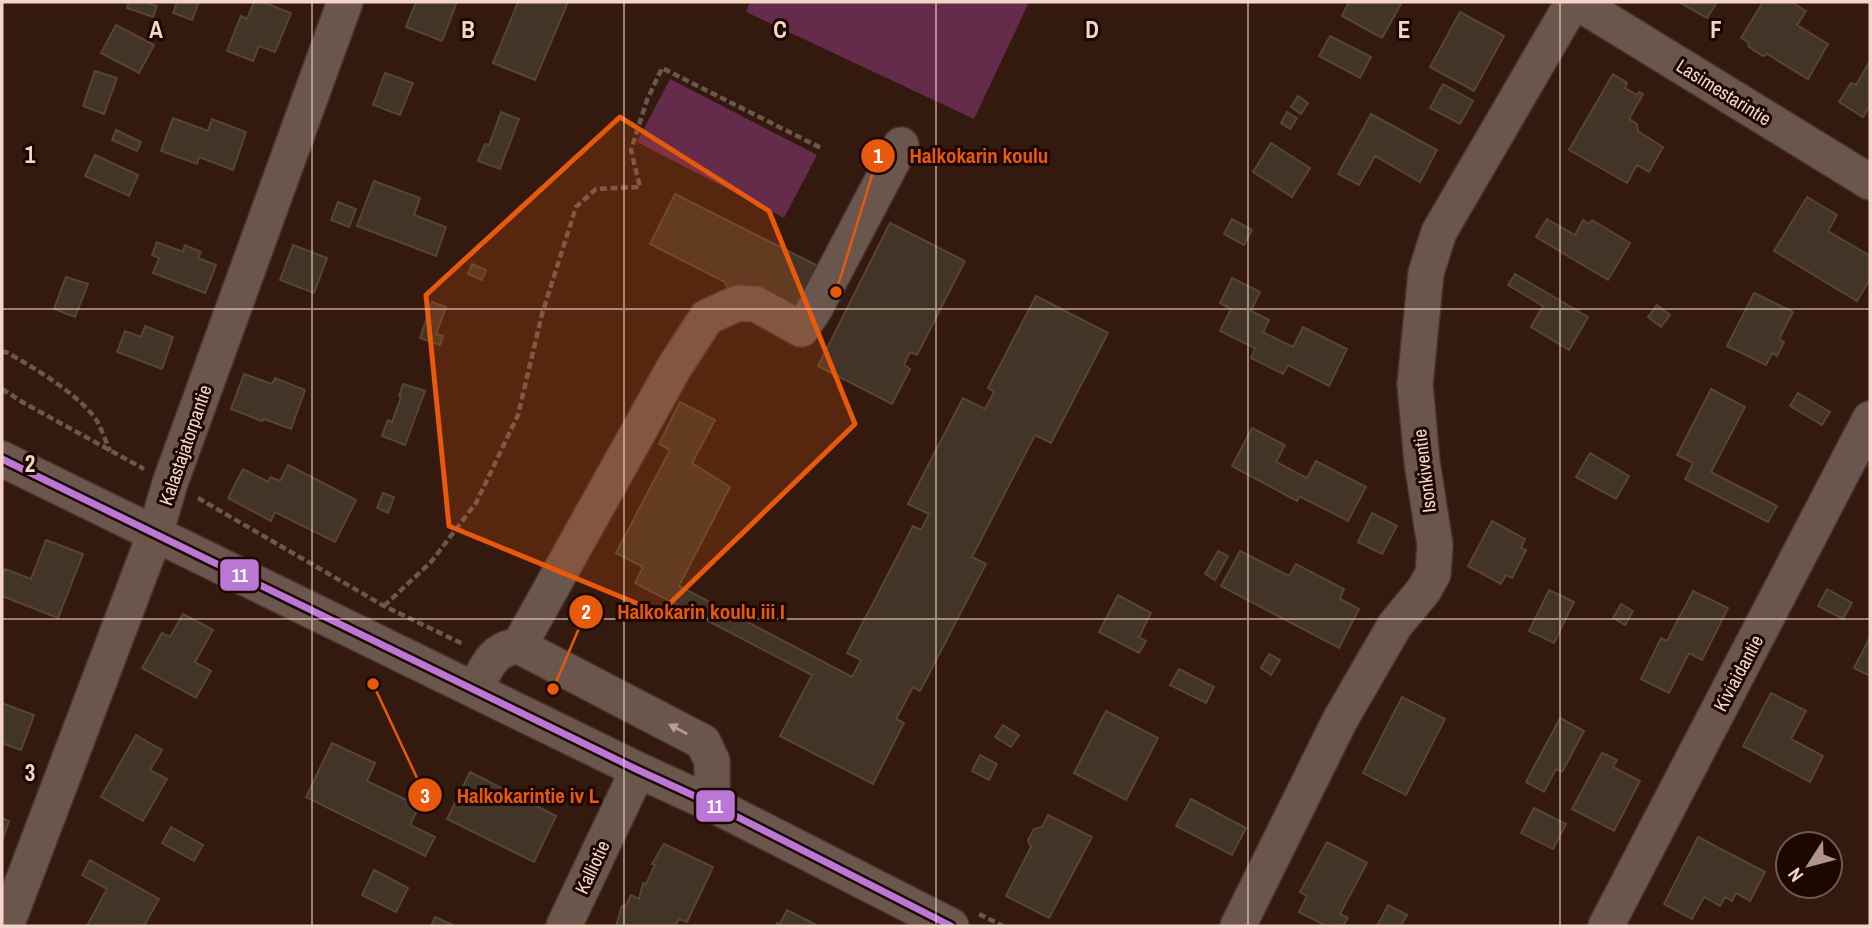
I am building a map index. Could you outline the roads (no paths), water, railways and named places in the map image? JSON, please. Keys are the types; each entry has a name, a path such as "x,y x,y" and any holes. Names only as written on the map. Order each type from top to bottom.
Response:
{"street":[{"name":"Kalastajatorpantie","path":"6,926 155,534 170,483 345,2"},
{"name":"Lasimestarintie","path":"1575,2 1870,182"},
{"name":"Isonkiventie","path":"1238,926 1340,720 1395,625 1424,590 1433,574 1435,545 1422,462 1415,384 1426,273 1439,232 1575,2"},
{"path":"519,646 675,366 707,317 738,303 756,304 801,329 814,310 901,145"},
{"name":"Kiviaidantie","path":"1606,926 1870,419"},
{"path":"2,459 712,804 951,926"},
{"path":"475,690 490,658 508,647 519,646 703,742 712,761 712,804"},
{"name":"Kalliotie","path":"564,926 638,770"}],"place":[{"name":"Halkokarin koulu","path":"836,292"},
{"name":"Halkokarintie iv L","path":"373,684"},
{"name":"Halkokarin koulu iii I","path":"553,689"}]}
